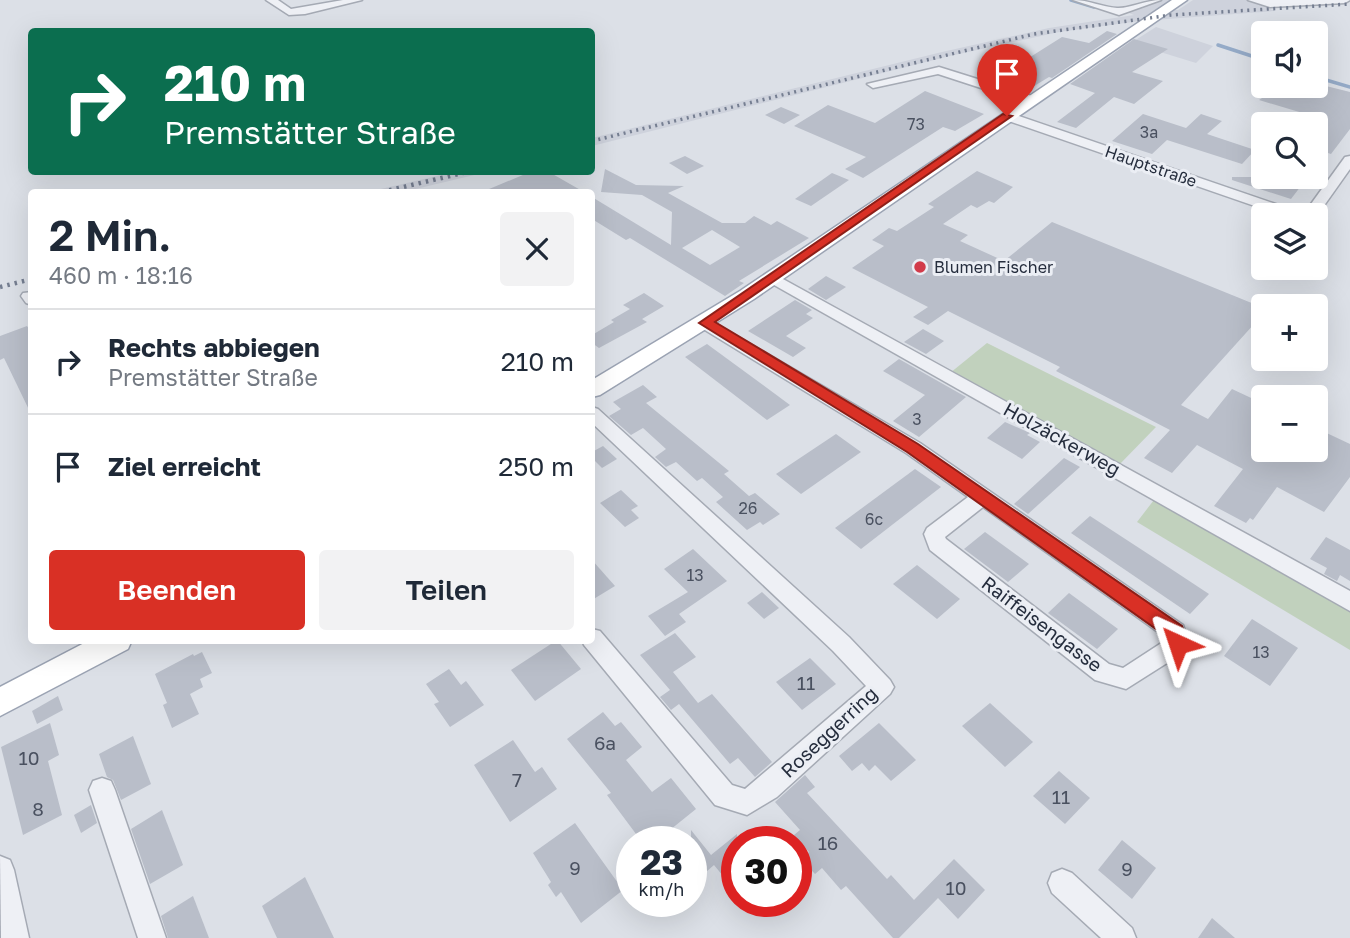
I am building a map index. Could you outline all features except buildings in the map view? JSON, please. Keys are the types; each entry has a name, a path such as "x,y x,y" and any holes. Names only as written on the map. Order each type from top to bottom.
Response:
{"main road":[{"path":"595,388 706,323 1181,0"},
{"path":"0,702 110,644"}],"street":[{"path":"271,0 289,12 356,0"},
{"path":"1078,0 1119,12 1156,0"},
{"path":"1253,0 1270,4 1345,0"},
{"path":"873,84 939,70 1031,100"},
{"name":"Hauptstraße","path":"1007,116 1259,203"},
{"path":"1319,203 1348,165"},
{"name":"Holzäckerweg","path":"772,278 1350,601"},
{"name":"Raiffeisengasse","path":"706,323 913,448 982,496 1175,632 1178,644 1126,679 1103,673 937,544 934,534 982,496"},
{"name":"Roseggerring","path":"595,417 841,644 882,687 768,788 747,802 724,796 595,642"},
{"path":"102,790 152,938"},
{"path":"0,870 16,938"},
{"path":"1062,883 1122,938"}],"shaded area":[{"path":"1151,0 1175,0 1164,10 1178,10 1193,0 1350,0 1264,6 1275,11 1140,21 1059,32 950,56 595,145 595,137 942,52 1049,28 1134,15 1124,11"},
{"path":"1156,27 1213,46 1196,63 1131,43"},
{"path":"441,175 474,175 416,189 381,189"}],"green space":[{"path":"987,343 1156,427 1118,466 950,373"},
{"path":"1157,496 1350,606 1350,650 1137,522"}],"waterway":[{"path":"1071,0 1094,7"},
{"path":"1218,45 1251,56"},
{"path":"1328,81 1350,87"}],"railway":[{"path":"595,140 1034,34 1171,15 1350,4"},
{"path":"395,189 454,175"},
{"path":"0,287 28,280"}],"place":[{"name":"Blumen Fischer","path":"920,267"}],"route":[{"path":"1007,116 706,323 913,448 1175,632 1178,644"}]}
